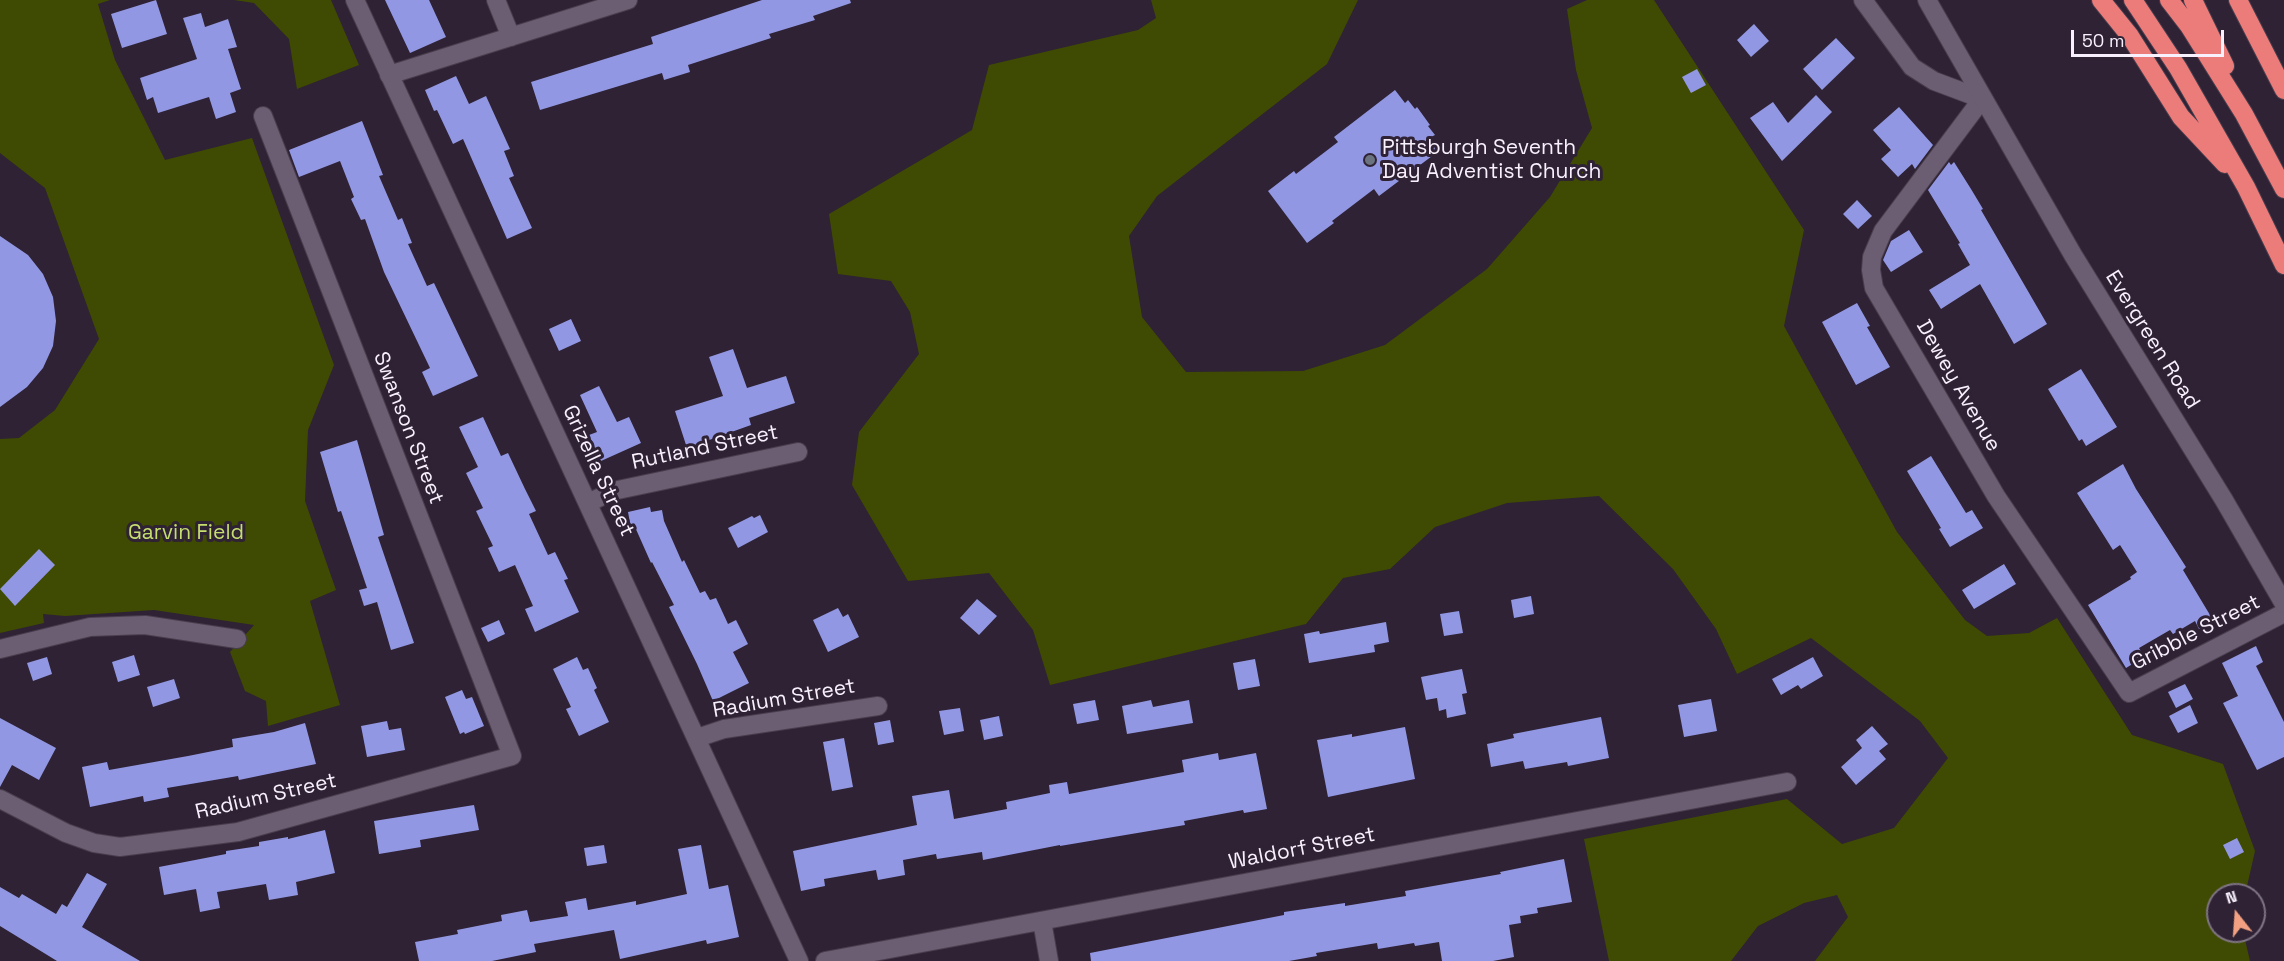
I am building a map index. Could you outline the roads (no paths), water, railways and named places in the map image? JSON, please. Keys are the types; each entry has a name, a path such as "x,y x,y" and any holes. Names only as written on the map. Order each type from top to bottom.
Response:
{"highway":[{"path":"2101,0 2130,36 2181,117 2246,187"},
{"path":"2133,0 2178,68 2246,187 2284,265"},
{"path":"2169,0 2189,26 2244,114 2284,188"},
{"path":"2193,0 2284,188"},
{"path":"2238,0 2284,90"}],"street":[{"name":"Grizella Street","path":"355,0 799,961"},
{"path":"496,0 511,37"},
{"path":"389,75 628,0"},
{"path":"1863,0 1912,67 1934,81 1982,99"},
{"name":"Evergreen Road","path":"1927,0 2073,255 2224,500 2284,604"},
{"name":"Dewey Avenue","path":"1982,99 1883,231 1872,257 1874,288 1996,496 2129,693"},
{"name":"Swanson Street","path":"262,116 512,756"},
{"name":"Rutland Street","path":"588,503 613,491 798,452"},
{"name":"Gribble Street","path":"2129,693 2284,613"},
{"path":"0,649 90,627 145,625 237,639"},
{"name":"Radium Street","path":"697,738 724,729 878,706"},
{"name":"Radium Street","path":"0,799 66,833 94,843 120,847 238,832 512,756"},
{"name":"Waldorf Street","path":"825,961 1787,782"},
{"path":"1042,921 1049,961"}],"place":[{"name":"Pittsburgh Seventh Day Adventist Church","path":"1370,160"}],"park label":[{"name":"Garvin Field","path":"186,533"}]}
